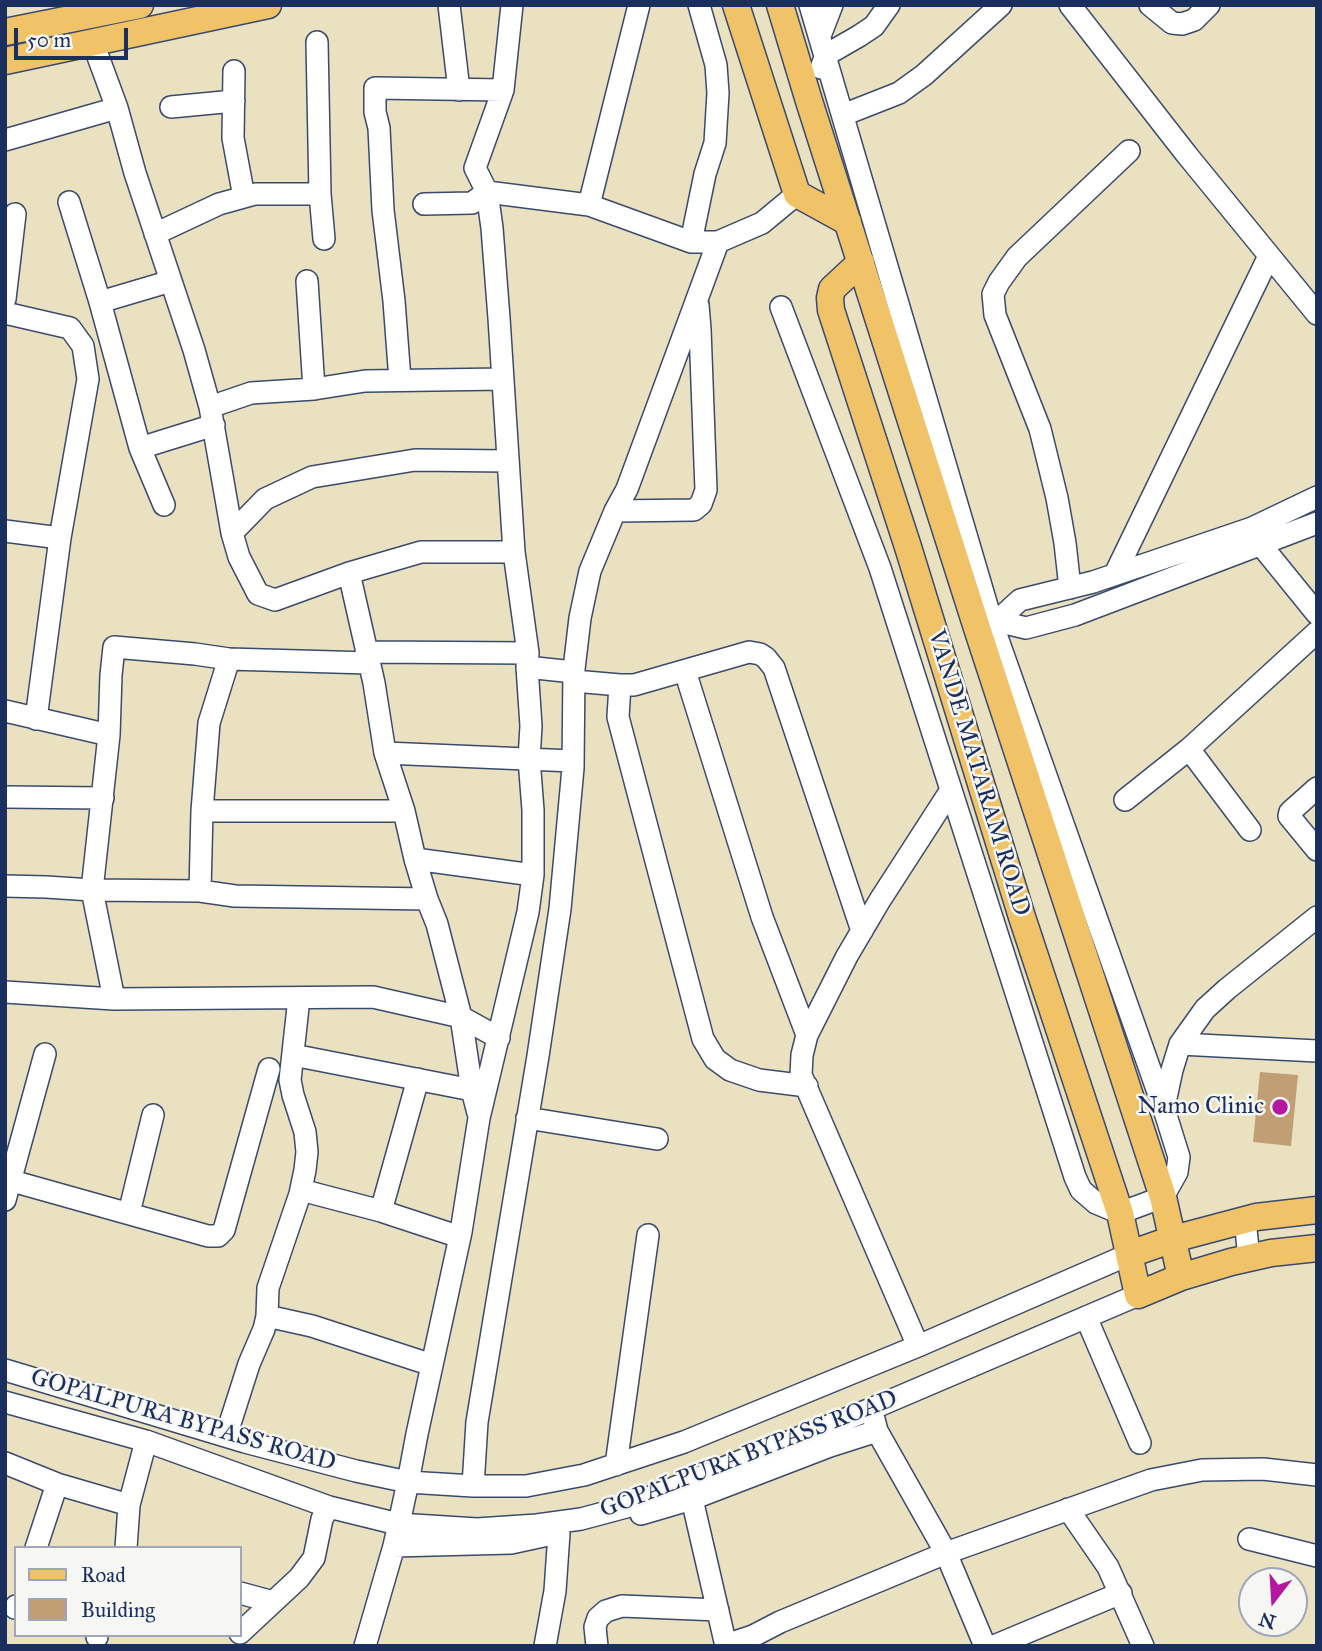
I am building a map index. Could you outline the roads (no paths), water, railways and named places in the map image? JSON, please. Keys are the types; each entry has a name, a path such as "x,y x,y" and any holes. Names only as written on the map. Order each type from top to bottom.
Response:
{"main road":[{"path":"5,32 65,13 140,5"},
{"path":"5,61 268,5"},
{"path":"736,5 797,194 848,222"},
{"name":"VANDE MATARAM ROAD","path":"780,5 808,101 861,262 989,624 1163,1197 1181,1277"},
{"name":"VANDE MATARAM ROAD","path":"861,262 832,289 831,310 1022,917 1120,1213 1138,1295"},
{"name":"GOPALPURA BYPASS ROAD","path":"1130,1254 1173,1239 1256,1217 1317,1210"},
{"name":"GOPALPURA BYPASS ROAD","path":"1138,1295 1181,1277 1249,1258 1317,1248"}],"street":[{"path":"449,5 459,90"},
{"path":"365,1646 394,1546 408,1482 460,1237 479,1118 528,912 533,875 533,810 529,759 531,726 527,660 514,552 492,228 486,192 475,168 503,90 512,5"},
{"path":"589,205 639,5"},
{"path":"691,242 705,174 715,143 718,93 716,65 699,5"},
{"path":"781,307 880,568 1075,1177 1081,1190 1096,1203 1120,1213 1163,1197 1177,1172 1179,1157 989,624 810,5"},
{"path":"808,101 832,5"},
{"path":"823,46 859,36 874,26 889,5"},
{"path":"843,115 899,93 924,75 1001,5"},
{"path":"1070,5 1187,155 1317,314"},
{"path":"1150,5 1172,23 1182,24 1194,20 1209,5"},
{"path":"317,42 320,194 324,239"},
{"path":"93,43 117,108 212,416 232,533 239,557 258,594 275,600 349,573 421,552 514,552"},
{"path":"234,71 233,138 244,197"},
{"path":"400,380 383,210 375,88 503,90"},
{"path":"171,107 234,101"},
{"path":"5,140 117,108"},
{"path":"1070,588 1066,543 1040,429 995,315 993,294 1017,257 1129,151"},
{"path":"424,204 472,203 486,192 589,205 691,242 718,242 762,223 797,194"},
{"path":"155,233 219,204 254,194 320,194"},
{"path":"69,202 140,448 164,505"},
{"path":"5,299 15,214"},
{"path":"473,1486 477,1422 560,909 573,761 574,675 580,618 590,571 626,489 718,242"},
{"path":"1115,574 1269,256"},
{"path":"100,302 171,281"},
{"path":"307,281 314,389"},
{"path":"615,511 694,510 701,504 706,490 697,299"},
{"path":"5,313 70,328 83,346 88,379 60,538 36,719"},
{"path":"140,448 212,416 251,393 314,389 365,381 503,379"},
{"path":"232,533 265,499 312,477 415,460 508,461"},
{"path":"989,624 1020,600 1070,588 1252,528 1317,497"},
{"path":"989,624 1026,628 1075,615 1317,523"},
{"path":"5,531 60,538"},
{"path":"1261,545 1317,614"},
{"path":"349,573 385,752 427,899 437,923 461,1017 479,1118"},
{"path":"1125,800 1189,749 1317,632"},
{"path":"114,999 92,890 109,735 114,646 229,659 527,660 574,675 620,685 634,685 749,652 760,654 774,668 862,931"},
{"path":"200,891 202,811 209,723 229,659"},
{"path":"685,671 762,917 807,1035"},
{"path":"620,685 618,717 703,1039 715,1059 730,1070 759,1080 807,1086"},
{"path":"5,711 109,735"},
{"path":"1189,749 1251,830"},
{"path":"385,752 573,761"},
{"path":"1317,788 1290,812 1289,816 1317,850"},
{"path":"918,1346 801,1075 802,1055 807,1035 847,956 951,790"},
{"path":"5,797 103,798"},
{"path":"202,811 404,811"},
{"path":"415,859 533,875"},
{"path":"5,886 200,891 235,896 427,899"},
{"path":"1164,1110 1180,1044 1205,1009 1317,917"},
{"path":"5,992 114,999 373,997 461,1017 499,1038"},
{"path":"226,1436 249,1364 264,1329 268,1288 305,1170 305,1132 290,1080 299,998"},
{"path":"1180,1044 1317,1051"},
{"path":"45,1054 7,1187 129,1213 218,1237 224,1230 269,1069"},
{"path":"293,1055 472,1090"},
{"path":"381,1211 418,1079"},
{"path":"129,1213 153,1115"},
{"path":"527,1118 657,1139"},
{"path":"300,1190 381,1211 460,1237"},
{"path":"1244,1220 1249,1258"},
{"path":"617,1465 648,1235"},
{"name":"GOPALPURA BYPASS ROAD","path":"5,1370 226,1436 356,1471 408,1482 526,1486 584,1475 684,1442 918,1346 1130,1254"},
{"name":"GOPALPURA BYPASS ROAD","path":"5,1402 146,1441 329,1507 398,1524 477,1529 537,1525 581,1519 626,1507 871,1409 1138,1295"},
{"path":"267,1316 312,1326 432,1365"},
{"path":"1086,1317 1140,1443"},
{"path":"871,1409 877,1430 946,1553 985,1646"},
{"path":"394,1546 511,1543 599,1525 692,1499 877,1430"},
{"path":"127,1546 129,1505 146,1441"},
{"path":"5,1463 57,1484 129,1505"},
{"path":"692,1499 726,1646 946,1553 1151,1480 1202,1470 1263,1469 1317,1475"},
{"path":"37,1546 57,1484"},
{"path":"242,1630 299,1578 314,1558 323,1519 329,1507"},
{"path":"1068,1509 1108,1567 1143,1646"},
{"path":"545,1646 555,1591 559,1533"},
{"path":"1249,1539 1317,1556"},
{"path":"994,1646 1121,1593"},
{"path":"242,1594 274,1602"},
{"path":"597,1646 595,1627 598,1618 606,1611 622,1606 718,1610"}],"place":[{"name":"Namo Clinic","path":"1280,1107"}]}
